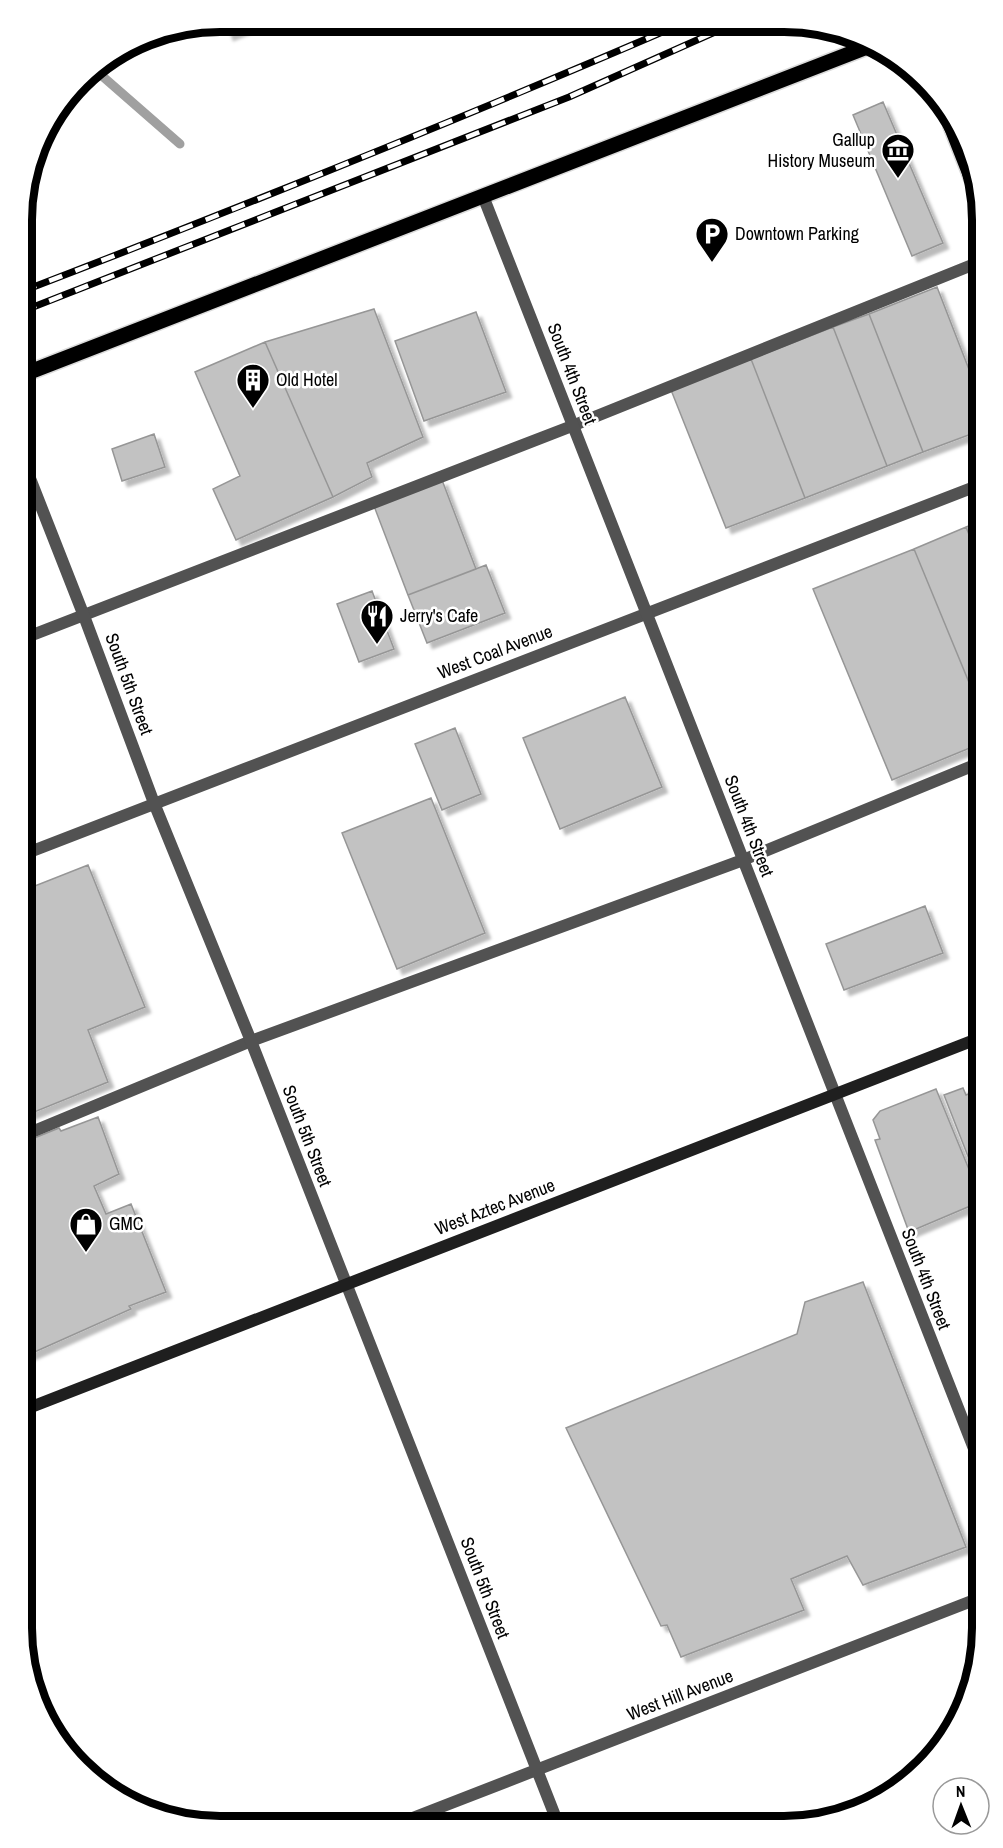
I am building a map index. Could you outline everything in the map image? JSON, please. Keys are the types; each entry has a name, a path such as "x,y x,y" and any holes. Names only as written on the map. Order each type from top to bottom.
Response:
{"main road":[{"path":"31,372 862,49"},
{"name":"West Aztec Avenue","path":"31,1407 971,1041"}],"street":[{"name":"South 4th Street","path":"483,196 971,1441"},
{"path":"31,636 572,426 972,265"},
{"name":"South 5th Street","path":"31,481 154,803 251,1041 555,1816"},
{"name":"West Coal Avenue","path":"31,851 972,488"},
{"path":"31,1132 251,1041 743,860 972,766"},
{"name":"West Hill Avenue","path":"418,1816 971,1601"}],"building":[{"name":"Gallup History Museum","path":"883,102 943,243 912,256 853,115"},
{"path":"937,287 972,377 972,434 923,452 869,314"},
{"path":"374,309 423,437 367,463 372,477 333,497 265,342"},
{"path":"476,312 506,392 424,421 395,341"},
{"path":"869,314 923,452 887,466 833,327"},
{"path":"833,327 887,466 805,498 751,359"},
{"name":"Old Hotel","path":"265,342 333,497 236,540 213,489 240,476 195,372"},
{"path":"751,359 805,498 726,528 671,390"},
{"path":"154,434 165,467 122,481 112,449"},
{"path":"442,480 476,569 408,595 374,506"},
{"path":"972,525 972,541 966,527"},
{"path":"966,527 972,541 972,689 914,549"},
{"path":"914,549 972,689 972,747 892,780 813,589"},
{"path":"486,565 505,613 427,643 408,595"},
{"path":"372,591 394,649 359,662 337,604"},
{"path":"625,697 662,787 560,829 523,738"},
{"path":"455,728 481,794 442,810 415,744"},
{"path":"431,798 485,933 397,969 342,833"},
{"path":"88,865 145,1007 88,1030 108,1082 31,1113 31,887"},
{"path":"925,906 943,953 844,990 826,944"},
{"path":"963,1088 966,1095 971,1093 971,1165 944,1095"},
{"path":"936,1089 971,1175 971,1206 909,1232 875,1140 880,1139 873,1120 880,1111"},
{"name":"GMC","path":"98,1117 119,1174 94,1186 106,1214 131,1204 166,1292 129,1306 131,1309 31,1354 31,1139 59,1128 61,1131"},
{"path":"863,1282 966,1547 863,1585 847,1556 791,1579 804,1610 681,1657 667,1625 661,1626 566,1428 797,1334 805,1302"}],"waterway":[{"path":"100,74 180,144"}],"railway":[{"path":"31,288 353,161 662,32"},
{"path":"31,308 569,97 715,32"}],"place":[{"name":"Gallup History Museum","path":"898,179"},
{"name":"Downtown Parking","path":"712,263"},
{"name":"Old Hotel","path":"253,409"},
{"name":"Jerry's Cafe","path":"377,645"},
{"name":"GMC","path":"86,1253"}]}
